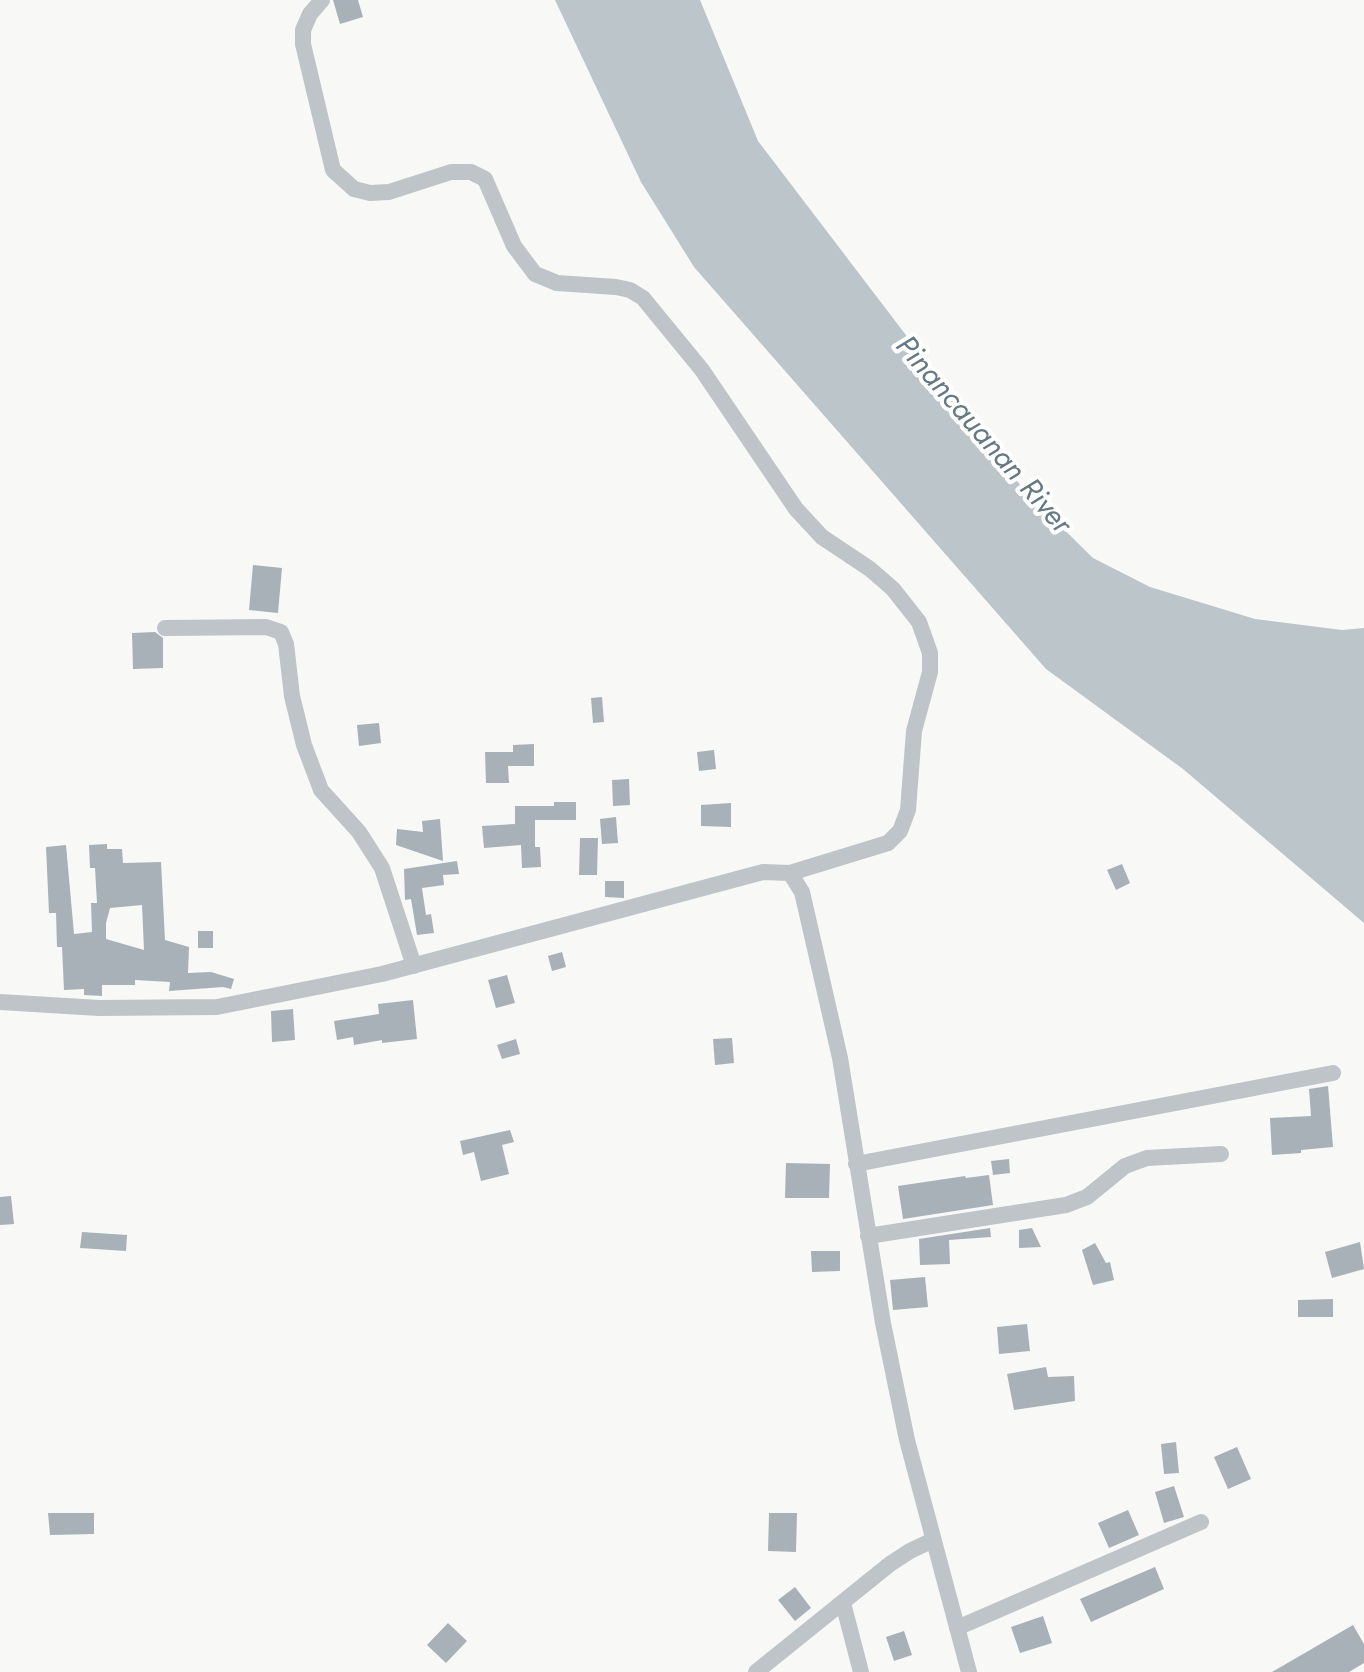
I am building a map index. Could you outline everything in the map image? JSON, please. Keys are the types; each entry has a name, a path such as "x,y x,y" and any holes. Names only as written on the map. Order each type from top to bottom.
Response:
{"street":[{"path":"0,1002 113,1008 217,1007 414,966 763,872 790,873 888,843 900,831 908,810 914,731 930,672 930,653 919,622 893,589 870,569 822,537 796,509 702,370 643,298 630,290 557,283 535,274 514,246 485,179 471,172 451,172 389,192 370,193 354,189 333,170 303,44 303,30 310,14 322,0"},
{"path":"165,628 266,627 281,632 286,644 292,696 304,745 321,790 359,832 382,868 414,966"},
{"path":"790,873 802,892 840,1058 868,1236 907,1440 969,1672"},
{"path":"856,1164 1333,1073"},
{"path":"868,1236 1066,1205 1087,1197 1125,1166 1147,1158 1221,1154"},
{"path":"957,1628 1201,1522"},
{"path":"756,1672 890,1564 933,1540"},
{"path":"843,1603 861,1672"}],"water":[{"name":"Pinancauanan River","path":"555,0 700,0 758,141 1024,490 1093,558 1150,587 1255,619 1342,630 1364,628 1364,923 1183,769 1046,669 694,267 641,182"}],"building":[{"path":"333,0 358,0 363,17 340,24"},
{"path":"253,565 282,568 278,613 249,610"},
{"path":"155,632 163,638 163,668 133,669 132,633"},
{"path":"602,697 604,722 593,723 591,698"},
{"path":"379,723 381,743 359,746 357,725"},
{"path":"534,744 534,766 508,766 509,783 486,783 485,752 513,752 513,745"},
{"path":"714,750 716,769 699,771 697,752"},
{"path":"629,779 630,805 613,806 612,780"},
{"path":"554,802 576,802 576,820 535,820 535,847 540,847 541,867 522,868 521,845 484,848 482,826 515,824 515,806 554,806"},
{"path":"731,803 731,827 701,826 701,805"},
{"path":"616,817 618,843 602,844 600,819"},
{"path":"440,819 443,861 396,845 397,829 423,832 422,821"},
{"path":"580,838 598,838 597,875 579,875"},
{"path":"107,844 107,849 122,849 123,863 161,862 165,940 189,947 188,973 211,972 234,979 231,989 169,991 170,982 135,980 135,985 102,985 102,996 84,995 84,989 64,990 62,947 57,947 56,913 49,913 46,847 66,845 74,934 92,932 91,903 97,903 95,868 90,868 89,845","holes":["142,905 144,950 106,939 110,908"]},
{"path":"457,861 459,874 443,875 444,885 422,888 426,915 431,914 434,933 417,935 411,899 405,900 404,869"},
{"path":"1122,864 1130,883 1116,890 1107,870"},
{"path":"605,881 624,881 624,898 605,897"},
{"path":"198,931 213,931 213,948 198,948"},
{"path":"562,952 566,967 552,971 548,956"},
{"path":"507,975 515,1003 496,1008 488,980"},
{"path":"413,1000 417,1039 354,1045 353,1037 337,1040 334,1021 379,1014 378,1004"},
{"path":"293,1009 295,1040 272,1042 271,1011"},
{"path":"732,1038 734,1063 715,1065 713,1039"},
{"path":"516,1039 520,1054 502,1059 497,1045"},
{"path":"1328,1086 1333,1147 1272,1155 1270,1118 1311,1116 1309,1089"},
{"path":"510,1130 514,1142 502,1145 509,1174 481,1181 474,1152 463,1155 460,1141"},
{"path":"1009,1159 1010,1173 993,1175 991,1161"},
{"path":"786,1163 830,1164 829,1198 785,1198"},
{"path":"989,1175 993,1205 903,1219 898,1186"},
{"path":"11,1196 14,1224 0,1225 0,1197"},
{"path":"990,1228 991,1237 949,1240 950,1264 920,1265 919,1239"},
{"path":"1032,1228 1041,1247 1019,1248 1019,1230"},
{"path":"82,1232 127,1235 126,1251 80,1248"},
{"path":"1360,1242 1364,1269 1332,1278 1325,1252"},
{"path":"1095,1243 1106,1263 1110,1262 1114,1280 1093,1285 1082,1250"},
{"path":"811,1251 840,1251 840,1271 812,1272"},
{"path":"925,1277 928,1307 893,1310 890,1280"},
{"path":"1333,1299 1333,1317 1298,1317 1298,1300"},
{"path":"1027,1324 1030,1351 999,1354 997,1327"},
{"path":"1046,1367 1048,1377 1074,1376 1075,1401 1014,1410 1007,1374"},
{"path":"1176,1442 1179,1473 1164,1474 1161,1444"},
{"path":"1237,1447 1251,1479 1228,1489 1214,1457"},
{"path":"1174,1486 1184,1517 1164,1523 1155,1492"},
{"path":"1128,1510 1139,1535 1109,1548 1098,1523"},
{"path":"48,1513 94,1513 94,1534 50,1535"},
{"path":"769,1513 797,1513 796,1552 768,1551"},
{"path":"1155,1567 1164,1589 1091,1622 1080,1599"},
{"path":"795,1587 811,1608 795,1621 778,1600"},
{"path":"1043,1616 1052,1643 1020,1653 1011,1627"},
{"path":"448,1623 467,1641 446,1663 427,1645"},
{"path":"1353,1625 1364,1644 1364,1663 1349,1672 1272,1672"},
{"path":"904,1631 912,1655 894,1661 886,1637"}]}
